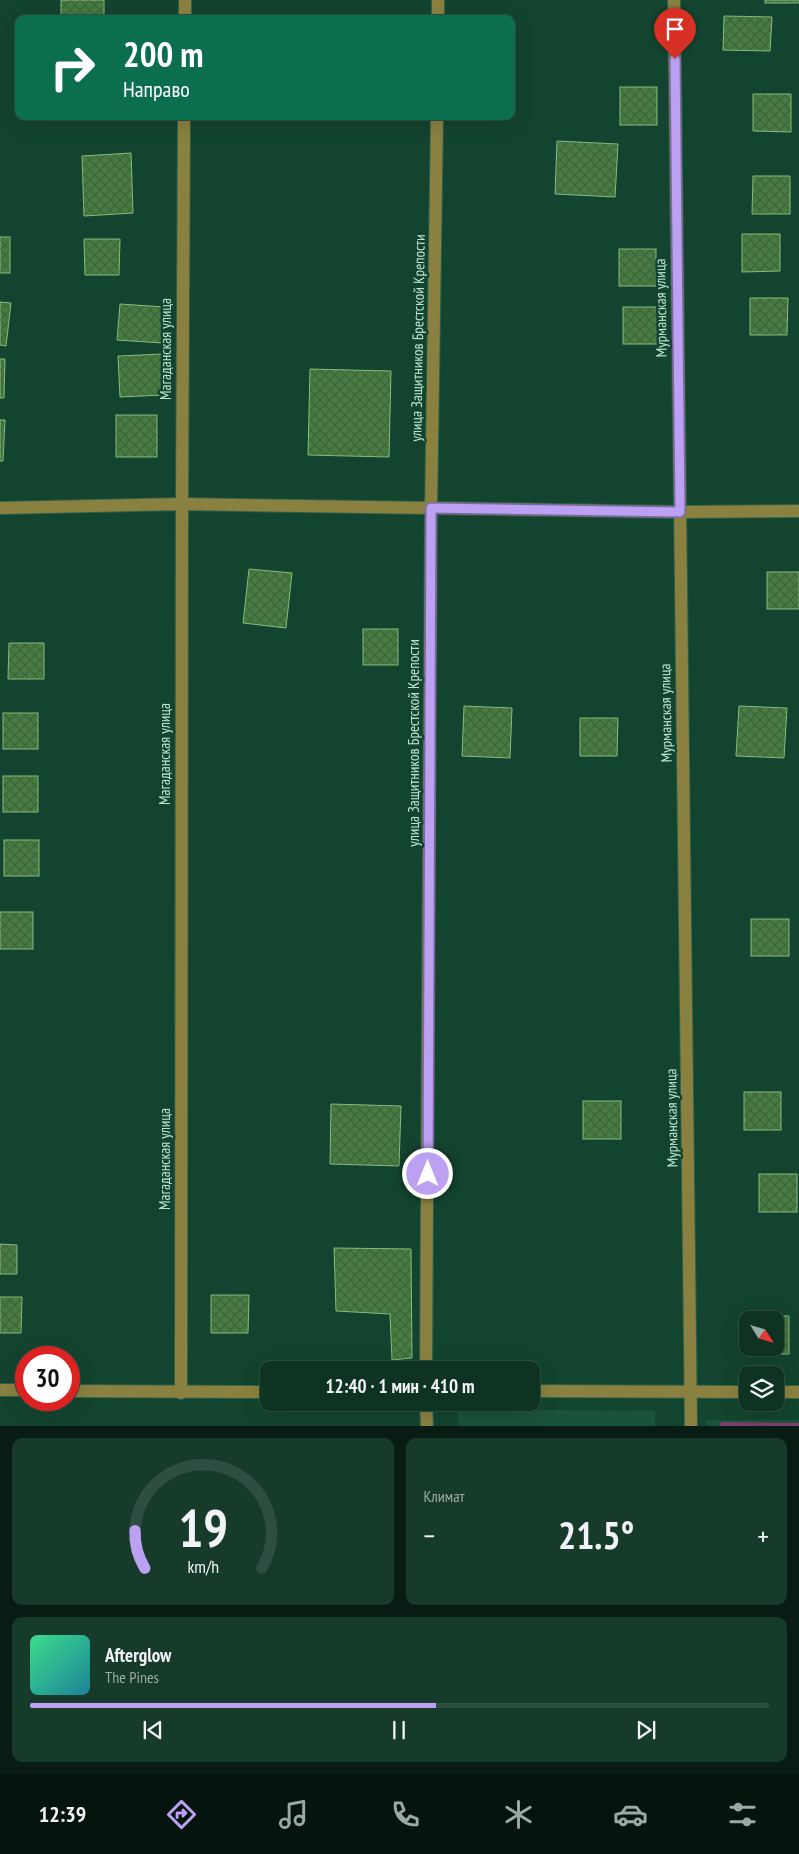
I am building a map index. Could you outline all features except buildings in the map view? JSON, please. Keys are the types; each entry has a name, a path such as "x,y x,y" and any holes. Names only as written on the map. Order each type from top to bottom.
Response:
{"street":[{"path":"185,0 185,15"},
{"path":"438,0 438,15"},
{"name":"Мурманская улица","path":"674,0 691,1426"},
{"name":"Магаданская улица","path":"181,1393 184,120"},
{"name":"улица Защитников Брестской Крепости","path":"426,1361 431,508 437,120"},
{"path":"0,508 182,504 680,512 799,511"},
{"path":"0,1390 15,1390"},
{"path":"80,1391 260,1392"},
{"path":"540,1391 739,1392"},
{"path":"784,1392 799,1392"},
{"path":"426,1411 427,1426"}],"shaded area":[{"path":"458,1411 655,1411 655,1426 458,1426"},
{"path":"706,1420 799,1420 799,1426 706,1426"},
{"path":"721,1422 799,1423 799,1426 720,1426"}],"route":[{"path":"428,1174 431,508 680,512 675,59"}]}
